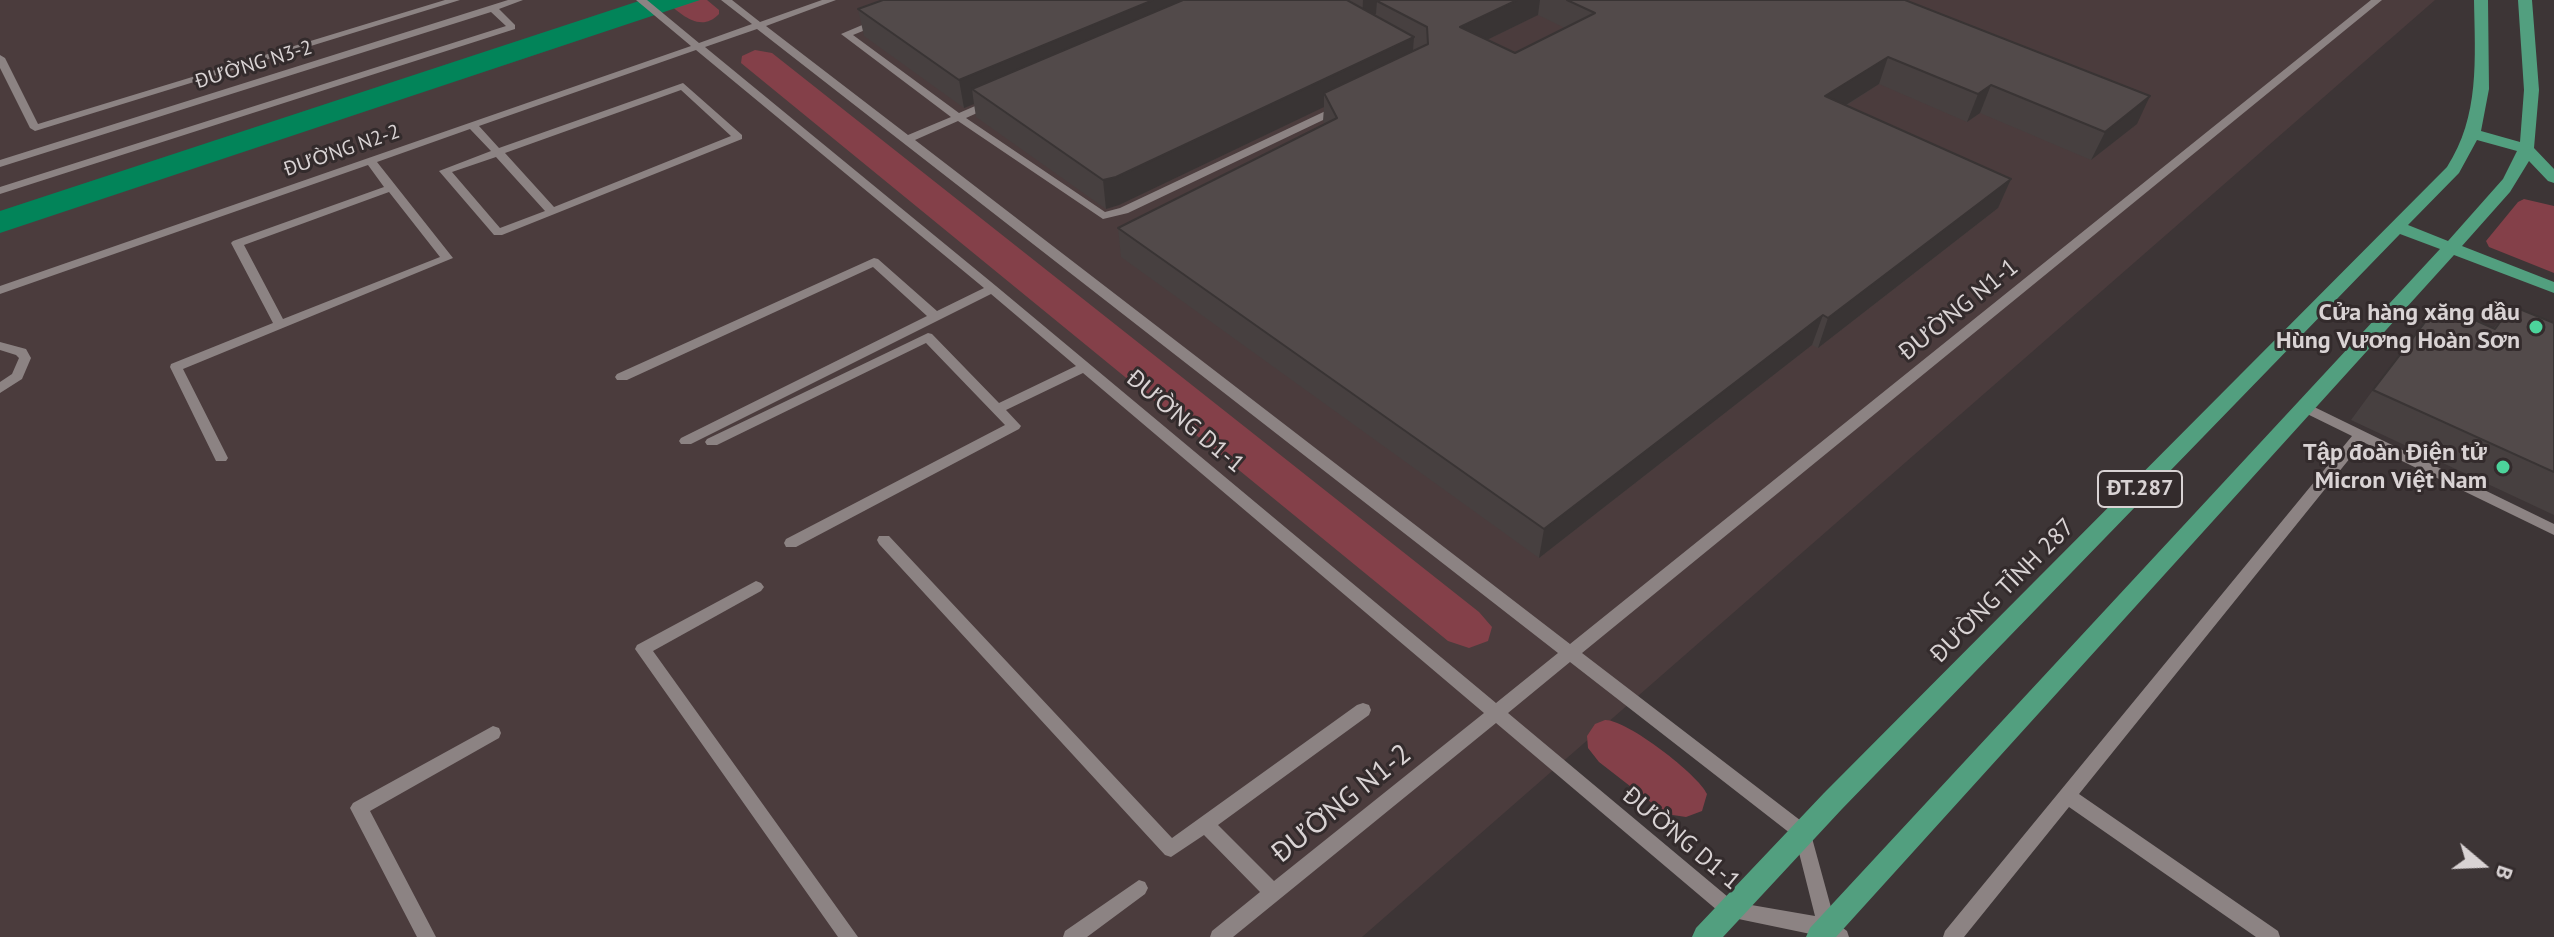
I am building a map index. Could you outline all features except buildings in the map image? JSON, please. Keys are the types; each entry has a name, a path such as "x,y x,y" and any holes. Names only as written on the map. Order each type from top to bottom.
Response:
{"main road":[{"name":"ĐƯỜNG TỈNH 287","path":"1705,937 1803,833 2453,170 2474,134 2481,103 2481,0"},
{"name":"ĐT.287","path":"1829,934 2515,175 2526,149 2532,115 2525,0"},
{"path":"2474,134 2526,149 2554,178"},
{"path":"2398,227 2554,288"}],"street":[{"path":"0,58 35,128 455,0"},
{"name":"ĐƯỜNG N3-2","path":"0,164 518,0"},
{"name":"ĐƯỜNG D1-1","path":"641,0 992,289 1730,910 1829,934"},
{"name":"ĐƯỜNG D1-1","path":"726,0 1803,833"},
{"name":"ĐƯỜNG N2-2","path":"0,290 831,0"},
{"name":"ĐƯỜNG N1-1","path":"1497,712 2377,0"},
{"path":"0,191 512,27 493,8"},
{"path":"886,19 846,34 1096,214 1111,216 1347,104"},
{"path":"360,29 375,45"},
{"path":"683,86 738,137 552,212 498,233 445,171 683,86"},
{"path":"909,139 1001,99"},
{"path":"472,125 552,212"},
{"path":"221,458 176,367 447,258 370,161"},
{"path":"280,325 237,243 391,188"},
{"path":"622,377 874,262 935,316"},
{"path":"686,441 992,289"},
{"path":"712,442 928,337 1014,426 791,543"},
{"path":"0,346 21,352 25,358 17,376 0,389"},
{"path":"997,409 1085,367"},
{"path":"2304,407 2554,530"},
{"path":"1952,937 2361,435"},
{"path":"884,540 1171,849 1363,710"},
{"path":"756,587 643,649 849,937"},
{"name":"ĐƯỜNG N1-2","path":"1219,937 1497,712"},
{"path":"427,937 359,808 493,733"},
{"path":"2067,796 2271,937"},
{"path":"1206,825 1273,893"},
{"path":"1803,833 1829,934"},
{"path":"1072,937 1139,888"}],"shaded area":[{"path":"0,0 2435,0 1362,937 0,937"},
{"path":"642,0 700,0 0,233 0,211"},
{"path":"664,0 707,0 719,10 719,14 712,20 697,22"},
{"path":"755,50 772,53 1479,612 1492,627 1488,641 1469,648 1448,641 741,63 742,56"},
{"path":"2524,199 2554,206 2554,273 2489,247 2486,241 2518,202"},
{"path":"1605,720 1629,728 1691,774 1707,794 1702,811 1686,817 1666,814 1599,762 1588,748 1587,736 1595,724"}],"place":[{"name":"Cửa hàng xăng dầu Hùng Vương Hoàn Sơn","path":"2536,327"},
{"name":"Tập đoàn Điện tử Micron Việt Nam","path":"2503,467"}]}
